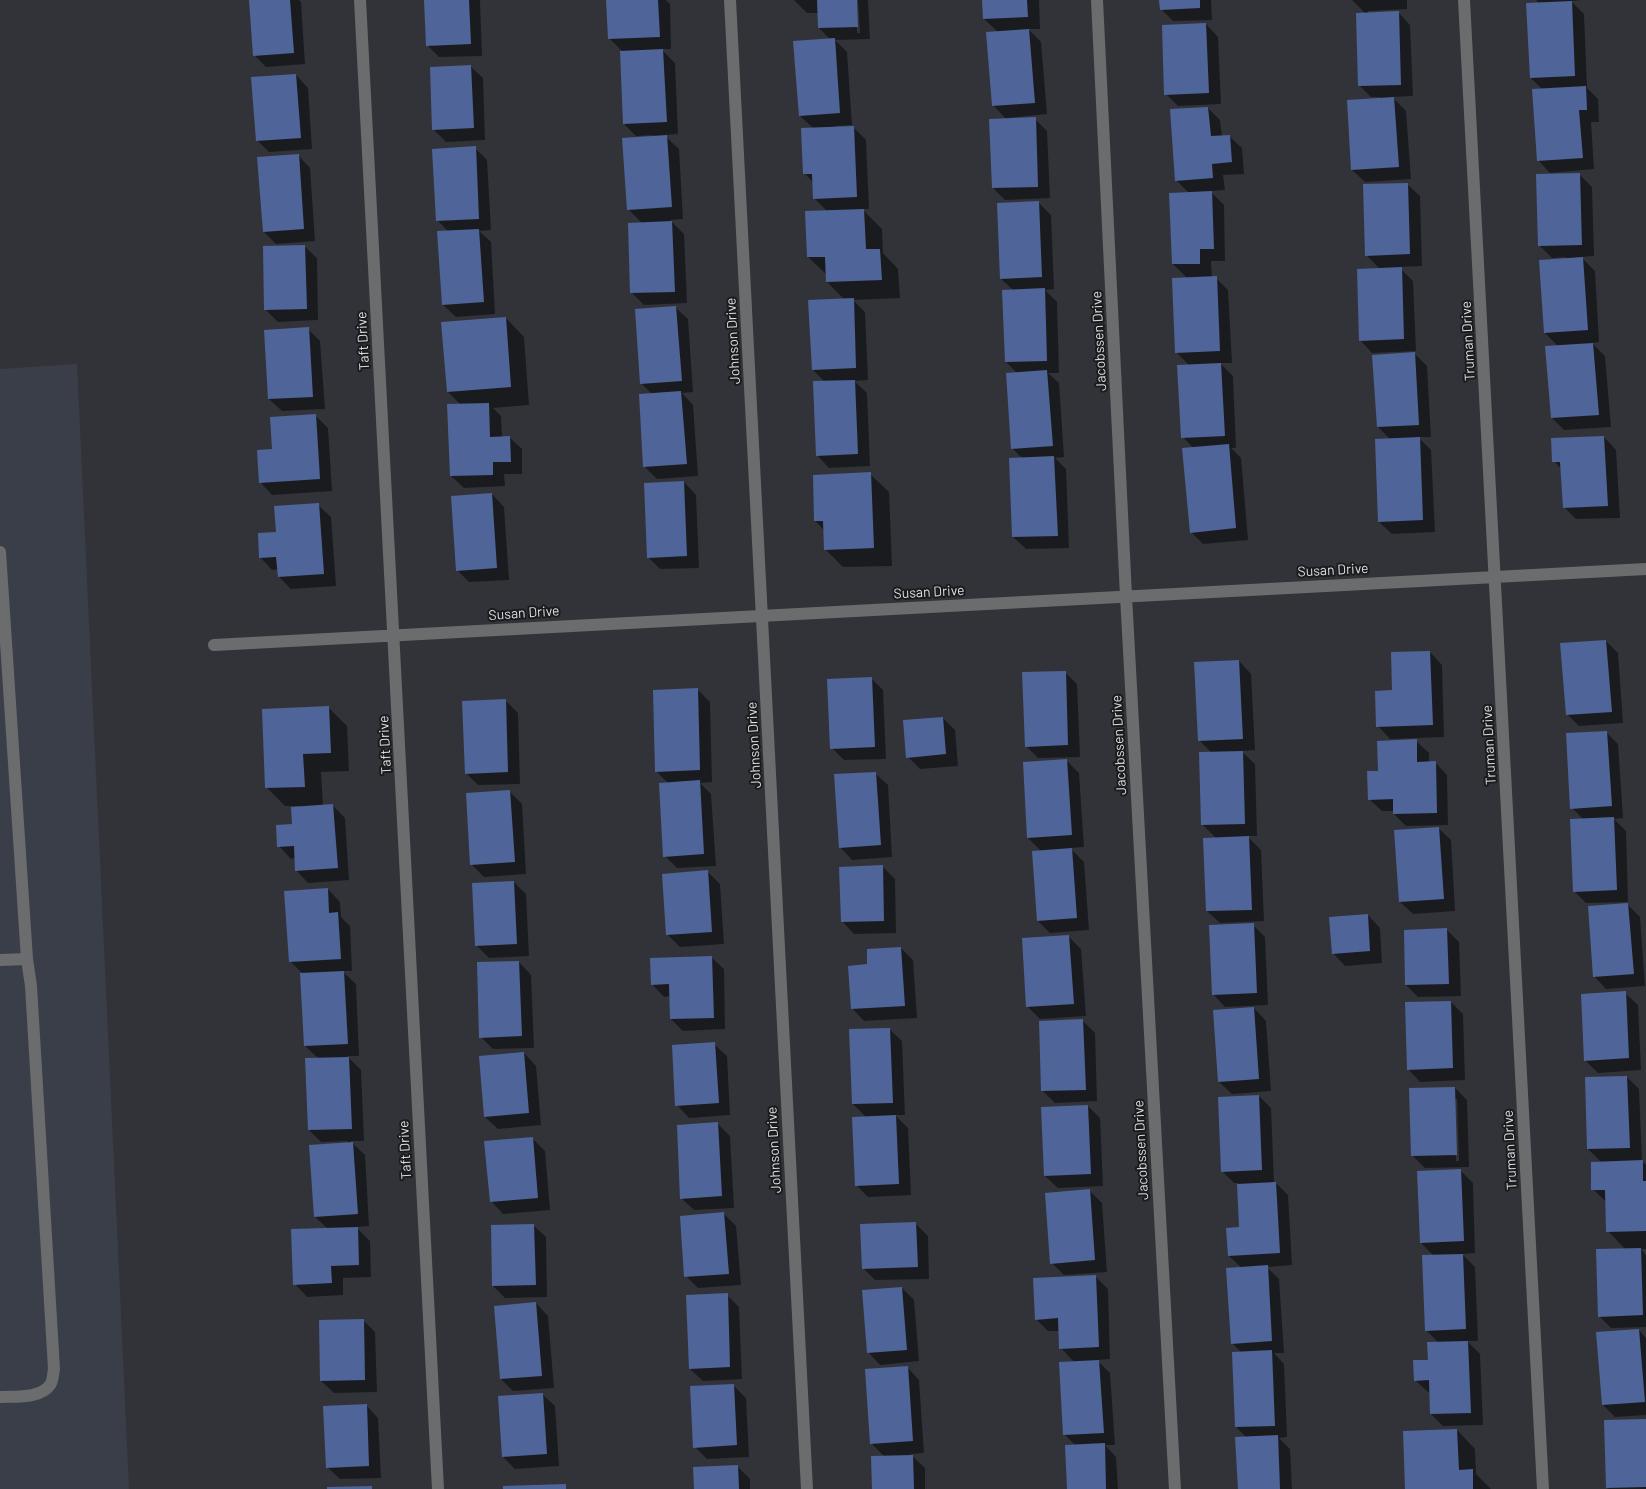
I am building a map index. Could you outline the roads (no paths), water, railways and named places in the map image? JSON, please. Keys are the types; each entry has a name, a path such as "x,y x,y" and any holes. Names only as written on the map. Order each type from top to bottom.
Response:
{"street":[{"name":"Taft Drive","path":"360,0 438,1489"},
{"name":"Johnson Drive","path":"730,0 807,1489"},
{"name":"Jacobssen Drive","path":"1097,0 1126,596 1175,1489"},
{"name":"Truman Drive","path":"1464,0 1543,1489"},
{"path":"0,552 27,960 31,986 54,1369 52,1383 44,1392 0,1397"},
{"name":"Susan Drive","path":"214,645 1646,569"},
{"path":"0,960 27,960"}]}
